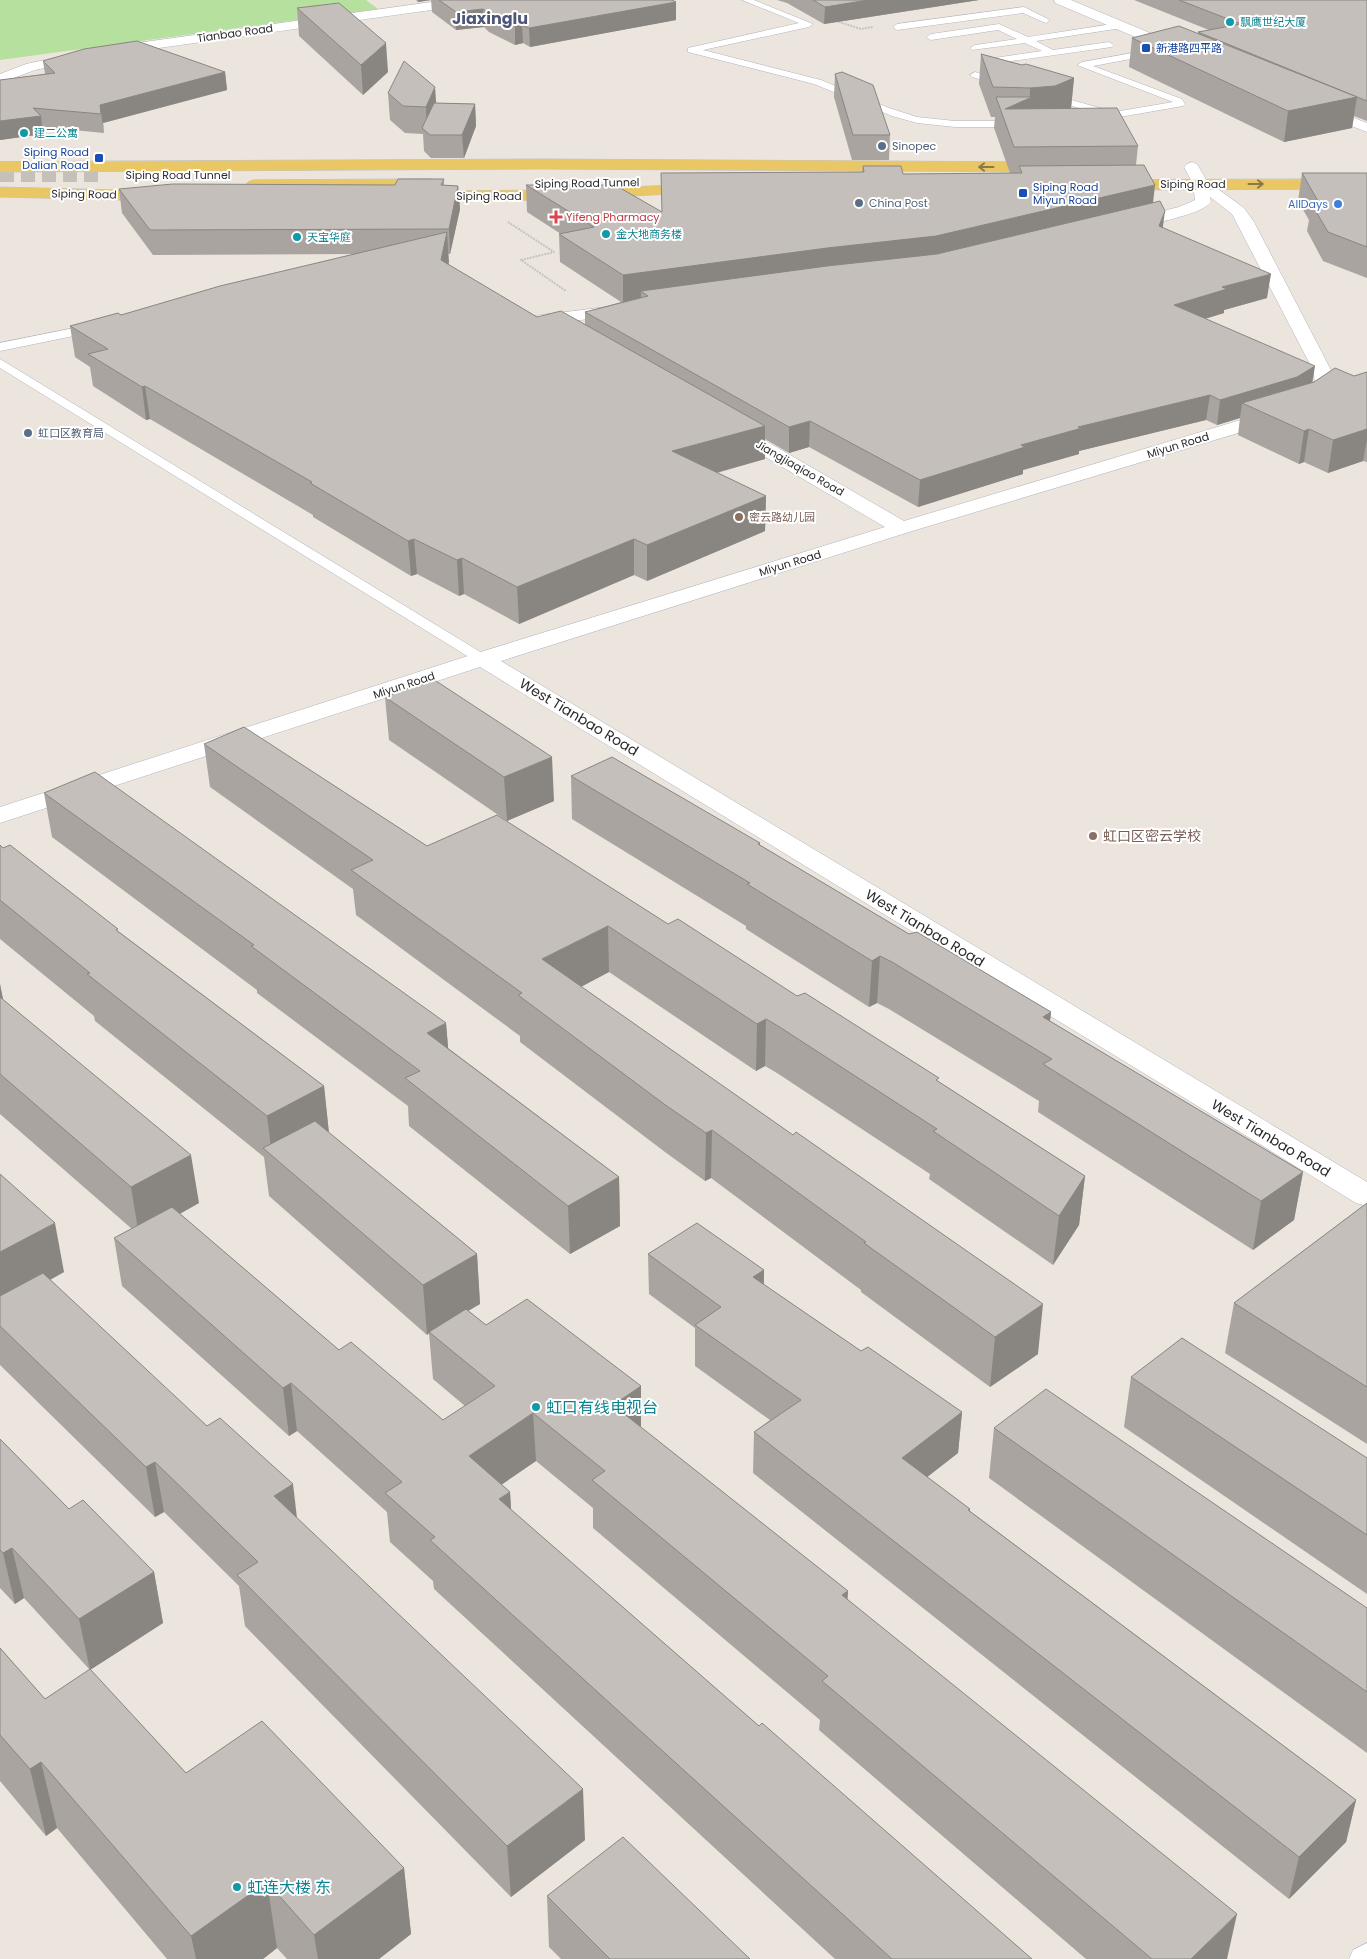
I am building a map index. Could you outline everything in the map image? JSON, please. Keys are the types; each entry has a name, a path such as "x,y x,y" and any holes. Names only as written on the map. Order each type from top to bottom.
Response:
{"main road":[{"path":"0,167 512,164 1062,167"},
{"name":"Siping Road Tunnel","path":"102,175 781,172 855,166"},
{"name":"Siping Road","path":"1102,185 1194,171 1367,184"},
{"name":"Siping Road Tunnel","path":"242,190 710,185"},
{"name":"Siping Road","path":"242,190 490,196 710,185"},
{"name":"Siping Road Tunnel","path":"89,186 173,190"},
{"name":"Siping Road","path":"0,192 173,190"}],"street":[{"name":"Tianbao Road","path":"0,79 31,67 101,52 474,0"},
{"path":"1060,0 1181,51"},
{"path":"0,67 31,67"},
{"path":"1303,102 1367,128"},
{"path":"1110,229 1185,210 1203,202 1194,171"},
{"name":"Miyun Road","path":"0,815 482,659 902,528 1300,408 1324,393 1323,372 1246,222 1238,211 1194,171"},
{"path":"567,335 542,320 635,308"},
{"name":"Jiangjiaqiao Road","path":"722,424 902,528"},
{"name":"West Tianbao Road","path":"482,659 1367,1196"}],"lane":[{"path":"746,0 809,24 691,50 769,69 835,88 869,104 915,120 943,123 1033,124"},
{"path":"897,27 1024,10 1046,20"},
{"path":"976,16 1053,53"},
{"path":"930,37 1056,18"},
{"path":"975,48 1119,26"},
{"path":"990,62 1109,45 1080,32"},
{"path":"1085,120 1180,104 1178,101 1082,65 1181,51"},
{"path":"975,75 1012,86"},
{"path":"1040,94 1114,116"},
{"path":"0,347 107,325"},
{"path":"0,363 482,659"},
{"path":"1363,1959 1367,1956"}],"path":[{"path":"490,196 489,210 554,252 521,260 598,312"}],"green space":[{"path":"0,0 366,0 378,9 0,60"}],"building":[{"path":"439,0 672,0 676,2 529,28 522,25 515,26 489,14 483,9 456,12"},
{"path":"813,0 868,0 825,7"},
{"path":"1179,0 1367,0 1367,101 1198,32 1241,24"},
{"path":"339,3 386,43 361,65 297,8"},
{"path":"1179,26 1357,97 1288,111 1132,38"},
{"path":"137,41 225,72 100,105 101,114 33,108 41,116 0,121 0,80 55,73 43,61 84,49"},
{"path":"981,54 1022,65 1026,64 1074,78 1055,86 1030,88 993,87"},
{"path":"404,61 435,87 426,107 403,106 388,93"},
{"path":"842,72 873,85 890,135 853,135 835,74"},
{"path":"996,97 1032,97 1005,109 1117,108 1138,146 1014,147"},
{"path":"434,103 475,104 462,135 430,135 422,128"},
{"path":"1144,165 1155,185 936,236 827,248 623,275 559,234 594,227 526,185 615,185 662,212 661,173 864,172 863,166 901,166 903,174 1022,173 1019,166"},
{"path":"1302,173 1367,173 1367,247 1328,232 1311,203 1319,203"},
{"path":"398,179 444,179 441,185 458,186 449,229 150,230 119,189 173,184 395,185"},
{"path":"1160,201 1165,211 1159,226 1271,274 1222,287 1227,289 1174,305 1315,366 1297,377 1220,400 1210,395 1078,427 1082,428 1021,445 1025,447 920,480 810,421 789,427 585,312 648,296 641,291 827,266 937,254"},
{"path":"447,232 441,260 537,317 561,311 765,426 672,451 766,496 647,545 634,539 517,587 462,558 457,560 414,539 408,541 310,483 312,482 145,386 142,387 88,354 108,349 70,326 118,313 121,315 220,286"},
{"path":"1335,368 1354,376 1367,372 1367,429 1333,440 1309,429 1304,431 1242,403 1314,382"},
{"path":"433,679 552,757 504,777 385,697"},
{"path":"244,727 427,846 497,815 668,924 678,919 797,996 805,993 939,1078 936,1080 1085,1176 1059,1216 933,1131 937,1129 778,1026 766,1019 757,1024 608,926 542,959 793,1135 796,1132 1043,1304 995,1337 712,1130 706,1133 664,1104 518,995 522,993 351,870 373,860 204,744"},
{"path":"612,757 760,843 758,844 909,934 917,932 1051,1012 1043,1017 1303,1172 1261,1201 1043,1064 1052,1059 892,962 880,956 872,961 747,884 750,883 571,776"},
{"path":"95,772 446,1023 427,1033 619,1177 568,1206 405,1078 420,1071 251,946 254,945 44,793"},
{"path":"0,845 3,848 10,845 118,929 116,930 324,1086 267,1116 87,974 90,973 0,900"},
{"path":"0,997 191,1155 131,1187 0,1074"},
{"path":"315,1121 477,1254 423,1285 263,1148"},
{"path":"0,1174 55,1223 0,1252"},
{"path":"1367,1203 1367,1387 1234,1303"},
{"path":"172,1207 339,1350 351,1342 443,1420 495,1386 429,1332 466,1309 486,1325 527,1299 641,1386 613,1405 848,1591 842,1595 1237,1914 1191,1959 1152,1959 822,1681 828,1676 592,1480 605,1471 533,1413 469,1456 510,1492 499,1499 759,1726 762,1723 1032,1959 892,1959 430,1540 435,1537 385,1493 402,1482 291,1383 283,1388 114,1238"},
{"path":"697,1223 764,1270 753,1277 861,1351 868,1347 962,1412 902,1458 970,1509 968,1510 1356,1800 1299,1857 754,1432 801,1400 695,1325 721,1307 648,1254"},
{"path":"43,1273 207,1426 220,1418 293,1484 274,1496 583,1789 507,1846 237,1575 258,1562 155,1462 146,1467 0,1326 0,1296"},
{"path":"1182,1338 1367,1458 1367,1535 1131,1377"},
{"path":"1046,1389 1367,1608 1367,1692 994,1428"},
{"path":"0,1439 69,1509 83,1500 154,1572 79,1619 12,1548 3,1553 0,1550"},
{"path":"0,1648 45,1699 90,1669 186,1773 262,1721 404,1868 314,1935 267,1882 191,1936 41,1762 30,1769 0,1735"},
{"path":"623,1837 750,1959 610,1959 547,1896"}],"tunnel":[{"path":"0,175 102,175"}],"place":[{"name":"飘鹰世纪大厦","path":"1230,22"},
{"name":"新港路四平路","path":"1146,48"},
{"name":"建二公寓","path":"24,133"},
{"name":"Sinopec","path":"882,146"},
{"name":"Siping Road Dalian Road","path":"99,158"},
{"name":"Siping Road Miyun Road","path":"1023,193"},
{"name":"China Post","path":"859,203"},
{"name":"AllDays","path":"1338,204"},
{"name":"Yifeng Pharmacy","path":"556,217"},
{"name":"金大地商务楼","path":"606,234"},
{"name":"天宝华庭","path":"297,237"},
{"name":"虹口区教育局","path":"28,433"},
{"name":"密云路幼儿园","path":"739,517"},
{"name":"虹口区密云学校","path":"1093,836"},
{"name":"虹口有线电视台","path":"536,1407"},
{"name":"虹连大楼 东","path":"237,1887"}],"district":[{"name":"Jiaxinglu","path":"490,18"}]}
